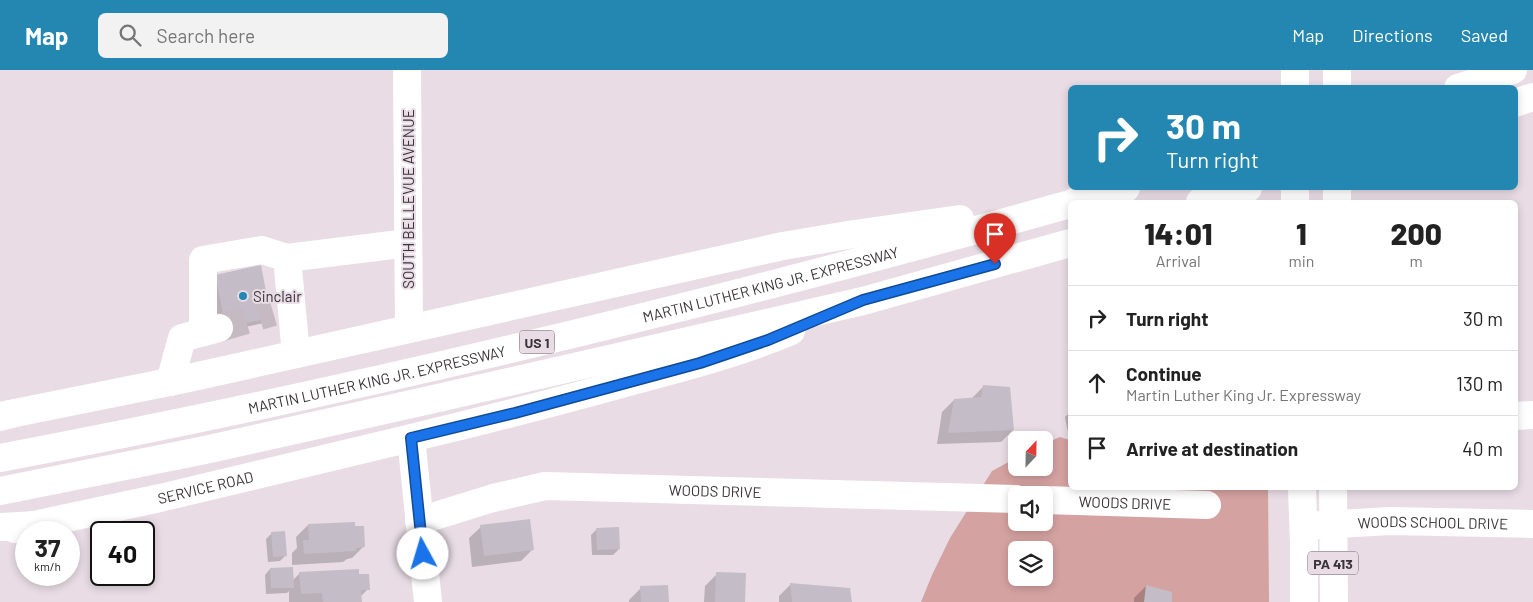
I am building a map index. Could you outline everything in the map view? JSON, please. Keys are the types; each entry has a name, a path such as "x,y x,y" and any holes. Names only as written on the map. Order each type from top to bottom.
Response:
{"main road":[{"name":"SOUTH BELLEVUE AVENUE","path":"407,70 409,329"},
{"path":"1337,70 1337,85"},
{"path":"1467,85 1513,70"},
{"path":"1518,102 1533,97"},
{"name":"MARTIN LUTHER KING JR. EXPRESSWAY","path":"1082,200 1119,190"},
{"path":"1207,200 1241,190"},
{"path":"5,415 170,382 783,246 1068,203"},
{"name":"MARTIN LUTHER KING JR. EXPRESSWAY","path":"0,458 198,419 634,319 853,264 1068,204"},
{"path":"170,382 182,338 211,330 203,260 262,250 287,258 408,243"},
{"name":"MARTIN LUTHER KING JR. EXPRESSWAY","path":"0,490 205,450 415,404 863,300 1068,243"},
{"path":"287,258 283,314 296,354"},
{"name":"SERVICE ROAD","path":"55,521 160,498 515,413 734,353 863,300"},
{"path":"1518,416 1533,414"},
{"path":"411,438 428,602"},
{"name":"WOODS DRIVE","path":"419,521 493,498 545,486 1008,499"},
{"name":"PA 413","path":"1302,490 1304,602"},
{"name":"PA 413","path":"1333,490 1334,602"},
{"name":"WOODS DRIVE","path":"1053,500 1208,505"},
{"name":"WOODS SCHOOL DRIVE","path":"1332,523 1390,520 1533,524"},
{"path":"1304,526 1332,523"},
{"path":"0,527 15,526"},
{"name":"SERVICE ROAD","path":"0,532 15,529"}],"shaded area":[{"path":"1060,437 1068,439 1068,490 1268,490 1269,602 921,602 950,538 992,471 1008,462 1008,476 1053,476 1053,440"}],"building":[{"name":"Sinclair","path":"261,265 271,318 226,327 215,275"},
{"path":"983,385 1010,387 1014,430 948,433 954,399 981,397"},
{"path":"530,519 534,550 484,556 480,525"},
{"path":"355,522 355,526 364,526 365,547 356,548 356,551 304,554 303,540 309,540 308,524"},
{"path":"619,527 620,549 597,550 596,528"},
{"path":"285,531 287,556 273,557 271,532"},
{"path":"293,567 294,588 271,588 270,568"},
{"path":"359,569 359,574 369,574 370,590 361,590 362,602 323,602 322,593 301,594 299,572"},
{"path":"716,572 746,573 745,602 715,602"},
{"path":"790,583 850,588 852,602 792,602"},
{"path":"668,585 669,602 641,602 640,586"},
{"path":"1146,585 1172,592 1172,602 1144,602"}],"tunnel":[{"path":"219,328 273,312"}],"place":[{"name":"Sinclair","path":"243,296"}],"route":[{"path":"423,554 411,438 515,413 734,353 863,300 995,264"}]}
